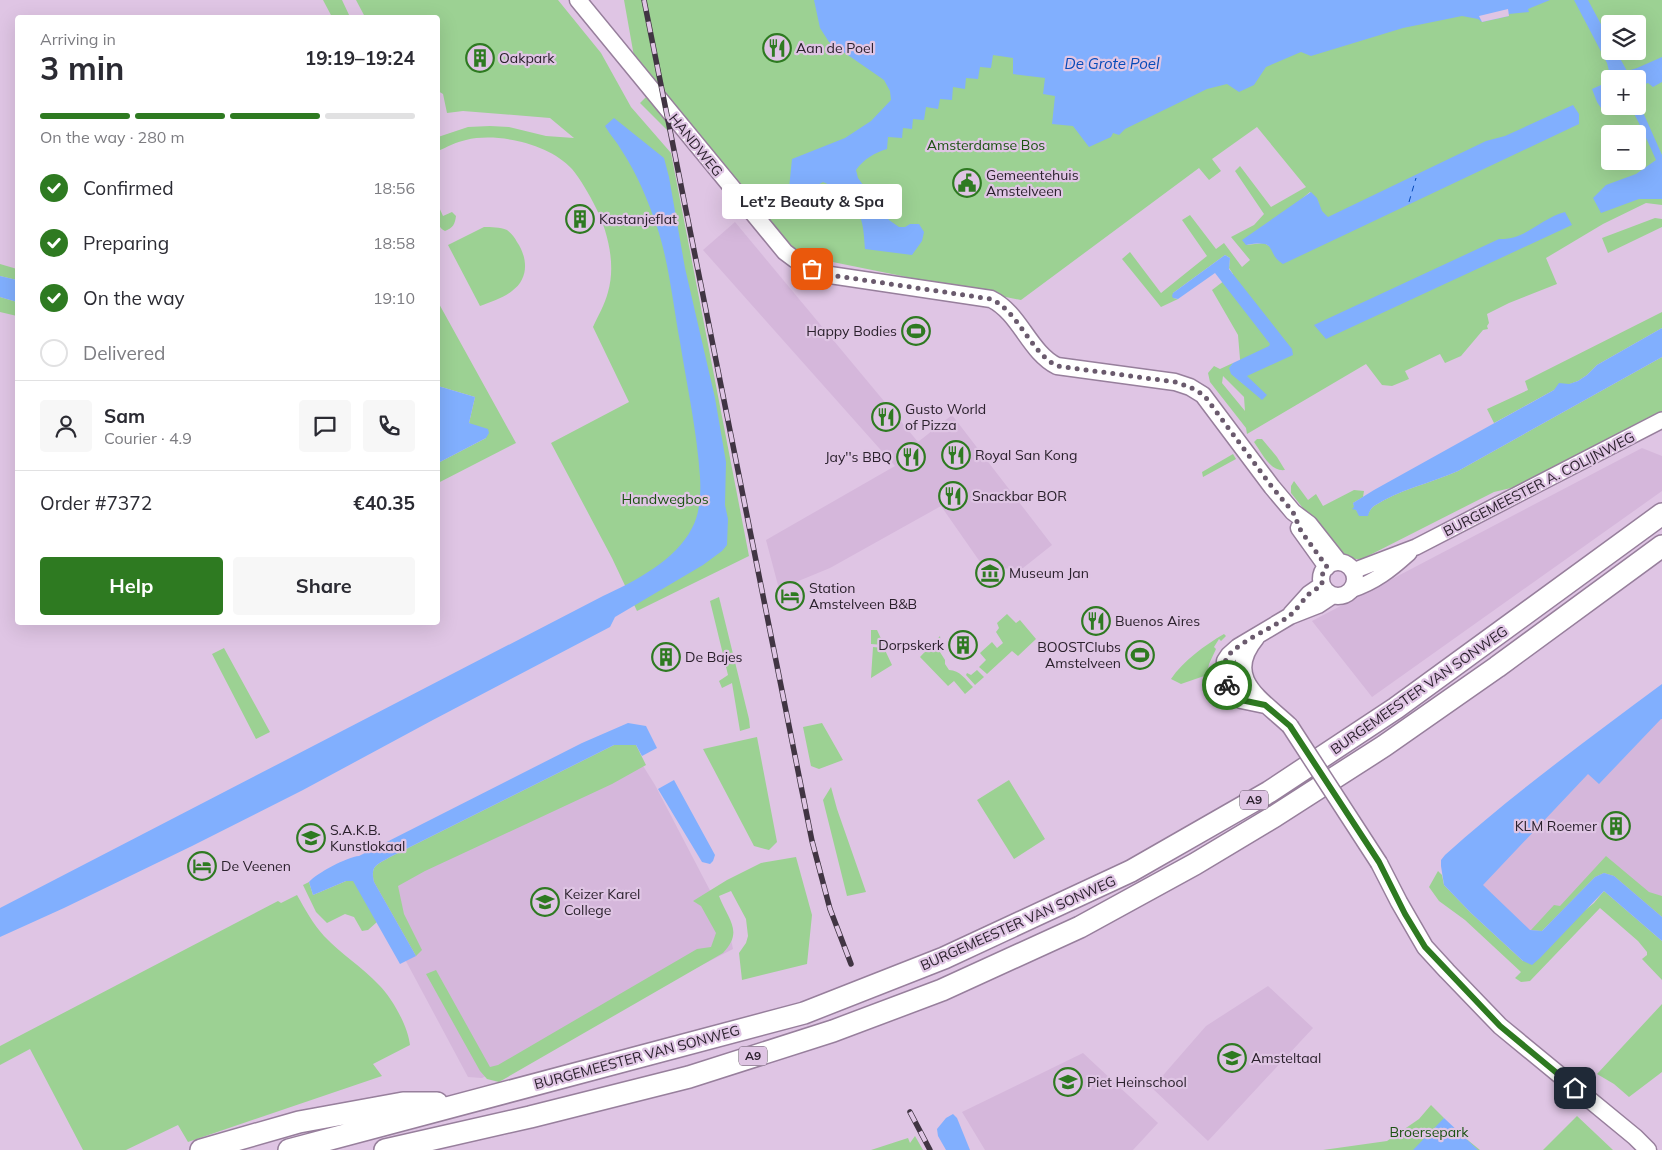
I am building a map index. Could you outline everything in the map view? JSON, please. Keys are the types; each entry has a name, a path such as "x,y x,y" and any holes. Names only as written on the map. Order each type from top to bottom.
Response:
{"highway":[{"name":"BURGEMEESTER VAN SONWEG","path":"289,1150 804,1013 944,958 1131,871 1269,792 1396,708 1662,514"},
{"name":"BURGEMEESTER VAN SONWEG","path":"385,1150 407,1147 689,1077 833,1031 942,990 1080,927 1195,864 1275,816 1384,746 1497,667 1662,546"},
{"name":"A9","path":"201,1150 299,1122 403,1103 465,1103"}],"main road":[{"name":"HANDWEG","path":"578,0 785,252 795,260 821,272 991,299 1003,306 1046,359 1057,366 1175,382 1190,387 1204,395 1261,473 1293,512 1309,524 1333,564"},
{"path":"1333,564 1346,564 1353,571 1355,580 1351,590 1343,595 1328,590 1322,575 1333,564"},
{"path":"1265,705 1241,700 1233,695 1224,678 1225,661 1238,647 1290,616 1318,606 1328,590"},
{"path":"1260,634 1247,649 1243,662 1243,672 1248,684 1265,705 1290,726 1379,862 1425,947 1500,1026 1635,1137 1648,1150"}],"street":[{"name":"BURGEMEESTER A. COLIJNWEG","path":"1353,571 1416,547 1662,420"},
{"name":"BURGEMEESTER A. COLIJNWEG","path":"1351,590 1365,585 1386,573 1416,547"}],"shaded area":[{"path":"735,222 918,442 952,415 1052,545 1023,568 985,569 941,506 830,568 779,589 766,540 895,466 703,250"},
{"path":"1642,448 1662,456 1662,491 1372,697 1312,621"},
{"path":"1662,713 1662,929 1612,880 1528,939 1462,889 1570,773"},
{"name":"Keizer Karel College","path":"635,753 655,785 728,925 733,949 482,1078 468,1077 362,879"},
{"name":"Amsteltaal","path":"1268,986 1313,1028 1208,1141 1152,1088 1206,1026"},
{"name":"Piet Heinschool","path":"1083,1053 1158,1123 1133,1150 985,1150 962,1112"}],"green space":[{"path":"323,0 342,0 349,15 331,15"},
{"name":"Handwegbos","path":"356,0 558,0 601,53 631,107 671,153 749,556 637,611 612,558 551,443 629,402 593,327 607,296 611,271 610,249 600,217 588,192 572,169 551,153 537,147 507,139 479,138 459,142 440,150 440,136 468,127 509,127 546,136 574,138 550,118 463,111 447,113 443,94 440,92 440,15 364,15"},
{"name":"Amsterdamse Bos","path":"624,0 1662,0 1662,205 1646,203 1603,224 1546,258 1557,284 1487,314 1488,329 1483,330 1461,356 1445,363 1440,354 1405,371 1409,379 1392,386 1382,385 1366,364 1247,434 1246,428 1210,382 1208,373 1214,366 1220,369 1233,363 1230,368 1242,383 1238,335 1212,290 1233,274 1229,268 1230,258 1225,255 1173,293 1173,298 1178,299 1161,307 1122,259 1130,252 1161,293 1207,256 1182,220 1190,215 1216,249 1224,243 1242,267 1250,260 1231,237 1254,225 1264,214 1235,171 1240,166 1271,207 1306,187 1257,127 1212,159 1221,171 1209,180 1199,168 1021,300 798,255 635,62","holes":["1310,192 1318,201 1319,207 1269,246 1264,243 1246,245","1223,376 1244,397 1245,411 1222,383"]},
{"path":"647,96 666,118 668,131 640,103"},
{"path":"440,209 443,216 452,212 456,216 453,225 445,231 440,226"},
{"path":"1655,218 1662,219 1662,227 1608,253 1602,238"},
{"path":"484,227 501,228 510,233 521,248 525,268 522,281 518,286 501,298 480,306 448,245"},
{"path":"0,264 15,268 15,280 0,276"},
{"path":"0,297 15,301 15,316 0,312"},
{"path":"440,306 516,443 440,482 440,462 486,438 469,423 475,397 440,387"},
{"path":"1662,312 1662,328 1597,365 1578,381 1554,390 1494,423 1487,409 1528,390 1525,381"},
{"path":"1662,357 1662,411 1515,487 1494,492 1362,559 1347,559 1340,555 1291,493 1291,486 1294,481 1308,500 1316,494 1323,506 1354,490 1364,491 1363,497 1353,503 1356,510 1367,516 1373,507 1383,500 1458,471"},
{"path":"1257,439 1262,439 1285,470 1275,468 1267,461 1254,442"},
{"path":"1233,454 1236,459 1203,477 1202,472"},
{"path":"719,597 749,719 750,728 740,731 732,683 722,688 719,681 728,675 710,601"},
{"path":"1007,614 1016,623 1020,620 1036,639 1018,656 1012,651 987,674 979,667 986,660 980,653 992,642 997,648 1003,643 996,632 999,628 997,623"},
{"path":"871,630 877,630 884,645 871,644"},
{"path":"1224,634 1226,636 1221,641 1219,639 1214,647 1216,649 1209,664 1207,675 1181,684 1171,679 1195,654"},
{"path":"940,636 941,644 938,649 945,660 945,664 949,670 960,674 973,687 965,694 954,681 948,686 920,657"},
{"path":"873,647 884,648 892,665 871,678"},
{"path":"224,648 270,732 256,739 212,654"},
{"path":"977,670 984,677 975,685 966,675 967,673 971,675"},
{"path":"822,723 843,760 819,769 811,766 803,727"},
{"path":"757,737 777,842 769,850 754,846 703,749"},
{"path":"614,745 636,745 646,765 612,784 425,871 398,886 404,914 422,950 416,956 374,882 373,872 376,866 390,857"},
{"path":"1009,780 1045,839 1014,859 977,800"},
{"path":"831,787 866,892 847,896 823,800"},
{"path":"1606,856 1649,892 1662,896 1662,917 1614,876 1604,873 1595,877 1542,931 1531,930 1554,905 1560,906"},
{"path":"796,857 812,915 807,964 742,980 739,953 746,943 748,936 746,919 731,891 719,896 730,919 733,932 729,945 723,953 499,1082 487,1079 480,1071 426,974 436,970 490,1067 498,1065 697,949 711,947 716,933 701,906 693,901 727,880 761,863"},
{"path":"1438,871 1442,875 1444,885 1523,961 1594,903 1604,891 1662,941 1662,980 1642,959 1647,955 1647,952 1638,941 1600,908 1530,981 1521,982 1515,978 1521,972 1465,920 1439,901 1429,887"},
{"path":"346,881 354,881 377,922 368,930 362,931 354,917 345,914 327,923 316,912 303,885 309,882 313,895"},
{"path":"297,895 320,931 379,985 403,1021 410,1045 373,1064 382,1076 188,1142 178,1125 126,1150 83,1150 30,1049 0,1065 0,1046 278,901 281,903"},
{"path":"1662,1004 1662,1072 1629,1097 1614,1084 1597,1074"},
{"name":"Broersepark","path":"1431,1105 1444,1118 1443,1120 1480,1150 1323,1150 1387,1141 1419,1119"},
{"path":"1577,1116 1613,1150 1543,1150"},
{"path":"915,1136 923,1150 871,1150 908,1138 910,1143"}],"water":[{"name":"De Grote Poel","path":"814,0 1550,0 1528,9 1529,12 1509,14 1509,16 1482,22 1478,19 1462,16 1403,28 1311,56 1301,52 1266,67 1254,85 1239,92 1227,84 1207,89 1125,129 1119,135 1113,133 1111,137 1089,147 1073,126 1052,124 1055,96 1043,94 1045,78 1013,74 1013,58 993,55 991,68 980,67 978,79 966,78 965,89 953,87 952,100 940,99 938,109 926,107 924,120 913,119 912,129 903,128 902,138 888,137 887,149 870,157 856,170 858,178 889,220 899,227 919,224 924,232 922,241 912,255 865,249 860,217 844,196 828,184 823,182 800,195 789,188 792,159 845,138 871,121 891,100 890,91 884,80 829,42 820,28"},
{"path":"1574,0 1588,0 1601,24 1601,52"},
{"path":"1662,57 1662,82 1653,87 1648,83 1646,84 1646,70 1630,70"},
{"path":"1605,60 1621,60 1626,70 1609,70"},
{"path":"1601,85 1601,108 1597,102 1592,89"},
{"path":"1573,105 1579,114 1579,124 1283,264 1277,259 1268,245 1246,245 1242,240 1311,192 1317,198 1322,211 1328,217 1486,141 1505,136"},
{"path":"1635,115 1644,115 1662,155 1662,199 1639,199 1601,213 1593,198 1606,185 1642,170 1646,170 1646,167 1656,160 1646,138 1646,125 1640,125"},
{"path":"614,118 664,158 685,268 715,398 726,462 725,505 728,519 727,545 703,565 615,617 610,627 303,790 192,846 0,937 0,908 628,584 665,560 685,540 695,522 700,496 699,460 692,409 665,255 650,207 637,178 605,126"},
{"path":"1565,212 1572,225 1326,339 1314,325 1499,239 1517,236"},
{"path":"1225,255 1230,258 1229,269 1292,349 1293,355 1247,376 1267,395 1262,400 1231,374 1229,368 1233,363 1270,344 1215,273 1178,299 1172,296 1173,293"},
{"path":"0,276 15,280 15,301 0,297"},
{"path":"1662,328 1662,357 1458,471 1383,500 1370,510 1368,516 1359,516 1356,510 1352,509 1354,507 1353,503 1374,490 1554,390 1559,383 1569,384 1578,381 1597,365"},
{"path":"440,387 475,397 469,423 488,429 489,433 486,438 440,462"},
{"path":"1662,684 1662,719 1599,784 1588,774 1483,885 1530,930 1542,931 1595,877 1604,873 1614,876 1662,917 1662,941 1604,891 1532,965 1523,961 1444,885 1441,860 1471,832 1524,789"},
{"path":"628,723 646,726 657,748 642,756 636,745 614,745 390,857 376,866 373,872 374,882 416,956 400,964 353,881 346,881 313,895 309,882 332,866 359,856 582,743"},
{"path":"674,780 715,855 710,864 702,862 658,789"},
{"path":"953,1114 957,1118 970,1150 946,1150 938,1136 937,1129 946,1118"},
{"path":"1444,1118 1478,1150 1413,1150"}],"pier":[{"path":"1508,9 1509,16 1482,22 1479,16"}],"ferry route":[{"path":"1409,202 1416,178"}],"railway":[{"path":"644,0 812,841 830,909 851,964"},
{"path":"910,1112 930,1150"}],"way so far":[{"path":"812,269 830,275 991,299 1003,306 1046,359 1057,366 1175,382 1190,387 1204,395 1272,487 1293,512 1301,531 1327,567 1322,575 1322,585 1309,594 1290,616 1238,647 1229,655 1225,661 1224,671 1227,685"}],"place":[{"name":"Aan de Poel","path":"777,48"},
{"name":"Oakpark","path":"480,58"},
{"name":"Gemeentehuis Amstelveen","path":"967,183"},
{"name":"Kastanjeflat","path":"580,219"},
{"name":"Let'z Beauty & Spa","path":"812,269"},
{"name":"Happy Bodies","path":"916,331"},
{"name":"Gusto World of Pizza","path":"886,417"},
{"name":"Royal San Kong","path":"956,455"},
{"name":"Jay''s BBQ","path":"911,457"},
{"name":"Snackbar BOR","path":"953,496"},
{"name":"Museum Jan","path":"990,573"},
{"name":"Station Amstelveen B&B","path":"790,596"},
{"name":"Buenos Aires","path":"1096,621"},
{"name":"Dorpskerk","path":"963,645"},
{"name":"BOOSTClubs Amstelveen","path":"1140,655"},
{"name":"De Bajes","path":"666,657"},
{"name":"KLM Roemer","path":"1616,826"},
{"name":"S.A.K.B. Kunstlokaal","path":"311,838"},
{"name":"De Veenen","path":"202,866"},
{"name":"Keizer Karel College","path":"545,902"},
{"name":"Amsteltaal","path":"1232,1058"},
{"name":"Piet Heinschool","path":"1068,1082"}],"route":[{"path":"1227,685 1233,695 1241,700 1265,705 1290,726 1379,862 1405,914 1425,947 1500,1026 1575,1088"}]}
